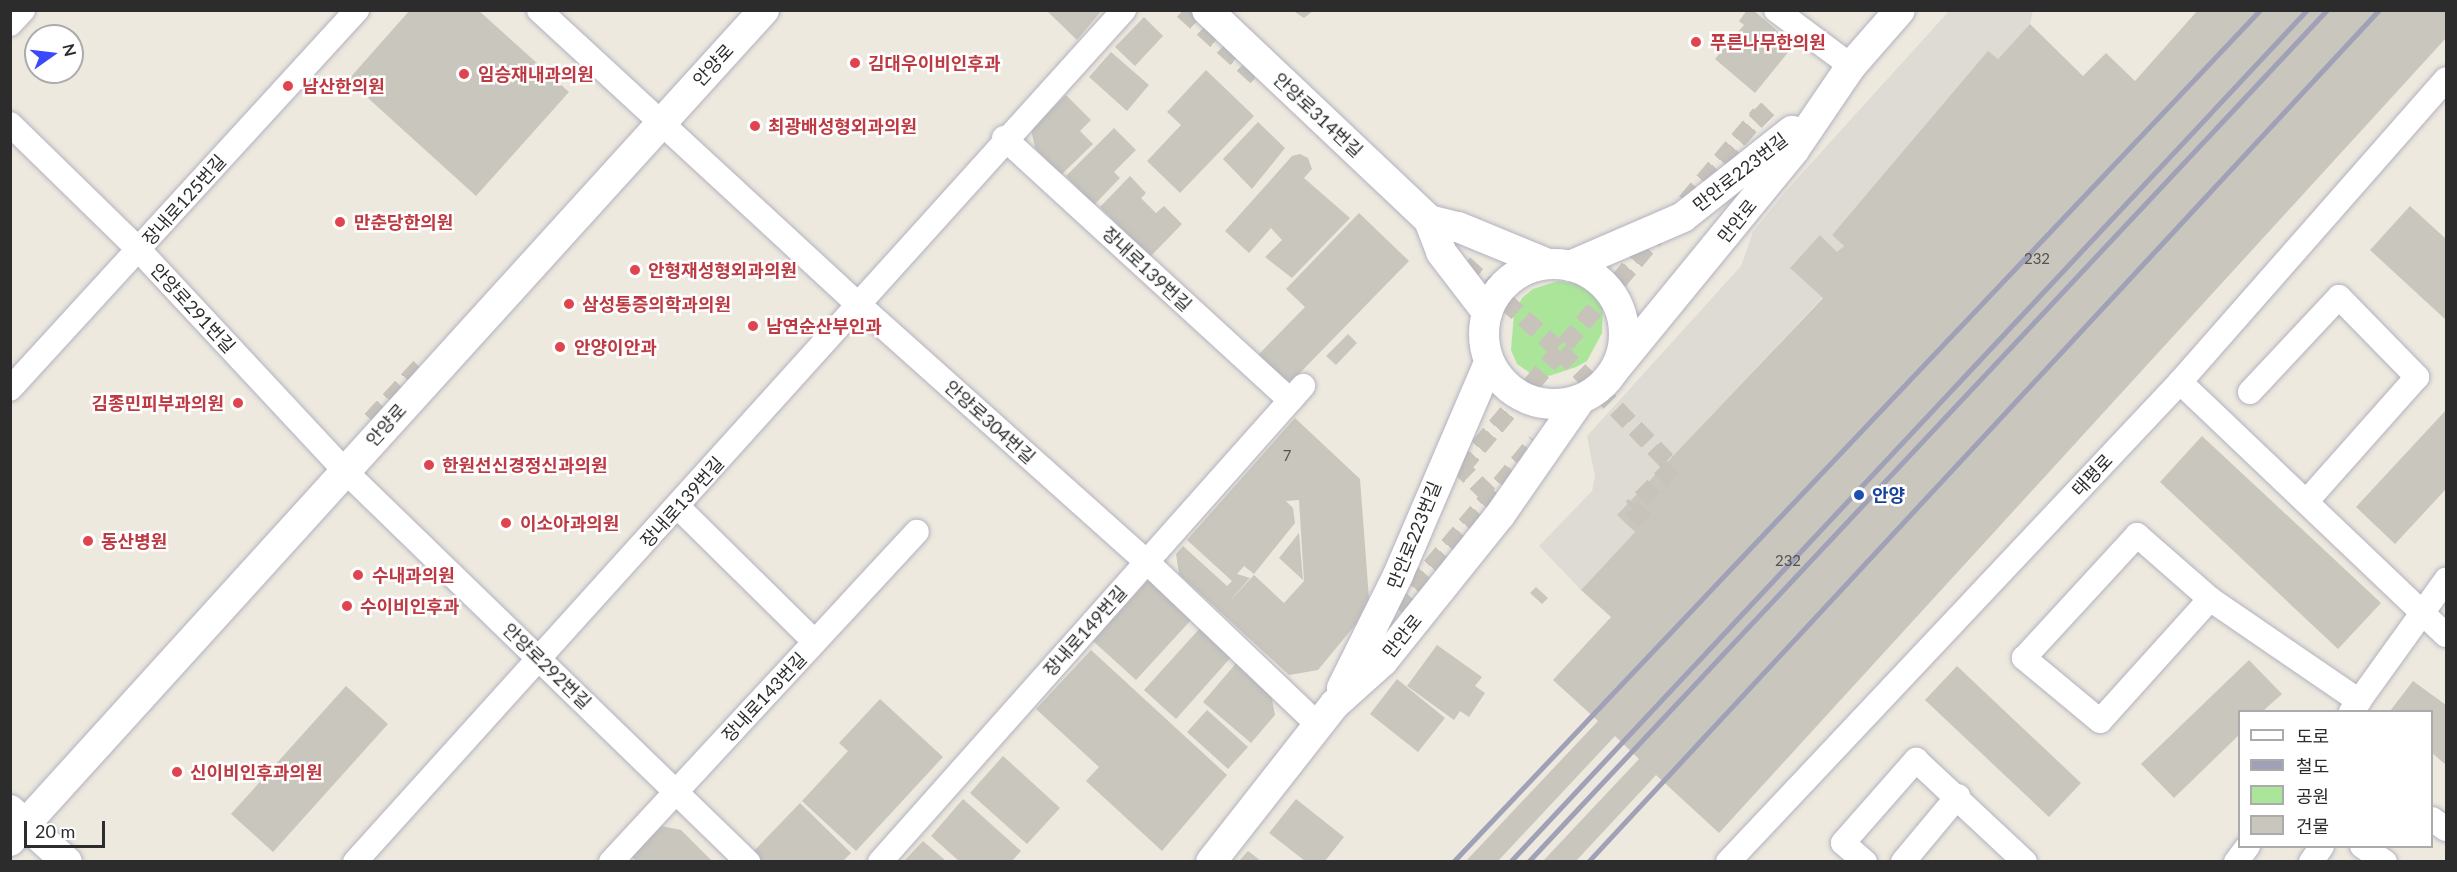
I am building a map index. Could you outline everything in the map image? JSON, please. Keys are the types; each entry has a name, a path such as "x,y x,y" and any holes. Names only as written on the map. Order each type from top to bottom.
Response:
{"street":[{"path":"10,24 23,10"},
{"name":"장내로125번길","path":"10,389 357,10"},
{"name":"안양로304번길","path":"539,10 857,303 1146,561 1326,714"},
{"name":"안양로","path":"16,826 345,471 764,10"},
{"name":"장내로139번길","path":"355,861 678,507 1004,138 1124,10"},
{"name":"안양로314번길","path":"1207,10 1429,220"},
{"path":"1776,10 1851,66"},
{"name":"만안로","path":"1615,369 1836,94 1851,66 1900,10"},
{"name":"태평로","path":"1742,858 2180,382 2446,79"},
{"name":"만안로223번길","path":"1559,265 1683,217 1724,188 1836,94"},
{"name":"안양로291번길","path":"10,124 139,250 345,471"},
{"name":"장내로139번길","path":"1004,138 1296,393"},
{"path":"1429,220 1458,227 1594,276 1612,295 1623,319 1624,345 1615,369 1594,393 1580,400 1554,405 1527,400 1505,386 1490,363 1484,338 1487,312 1500,288 1522,271 1559,265"},
{"path":"1429,220 1441,252 1487,312"},
{"path":"2250,392 2339,297 2417,377 2306,502"},
{"name":"만안로223번길","path":"1326,714 1385,604 1490,363"},
{"path":"2180,382 2446,635"},
{"name":"장내로149번길","path":"880,861 1296,393"},
{"name":"만안로","path":"1210,861 1326,714 1383,661 1500,515 1580,400"},
{"name":"안양로292번길","path":"345,471 748,861"},
{"path":"678,507 815,642"},
{"name":"장내로143번길","path":"611,861 917,532"},
{"path":"2210,598 2100,721 2024,658 2137,535 2210,598 2355,706 2446,580"},
{"path":"1865,861 1843,843 1916,760 1958,796 2025,861"},
{"path":"1903,861 1958,796"},
{"path":"2433,820 2446,828"},
{"path":"16,826 67,861"},
{"path":"2236,861 2246,848"},
{"path":"2311,861 2321,848"},
{"path":"2365,848 2385,861"}],"green space":[{"path":"1558,281 1578,284 1596,296 1603,308 1602,333 1587,361 1549,376 1530,373 1517,364 1511,350 1514,314 1522,298 1533,289"}],"shaded area":[{"path":"1949,11 2033,11 2030,24 1998,59 1988,52 1832,235 1844,246 1838,252 1852,266 1618,515 1635,532 1581,590 1539,546 1592,491 1595,477 1587,436 1741,266 1753,232 1786,191"}],"building":[{"path":"410,10 478,10 569,92 476,196 348,80"},
{"path":"1046,10 1102,10 1077,40"},
{"path":"1292,10 1314,10 1304,18"},
{"path":"1747,10 1753,10 1794,45 1755,93 1715,59 1744,25 1739,21"},
{"path":"2198,10 2446,10 2446,38 1719,833 1656,775 1576,861 1543,861 1639,759 1615,736 1498,861 1466,861 1598,721 1553,680 1611,617 1581,590 1635,532 1617,515 1823,298 1790,268 1820,235 1837,252 1844,246 1832,235 1988,51 1998,59 2030,24 2083,76 2106,53 2135,81"},
{"path":"1144,17 1163,36 1135,66 1115,47"},
{"path":"1111,52 1149,85 1127,111 1089,77"},
{"path":"1206,70 1254,116 1180,193 1147,161 1181,125 1167,112"},
{"path":"1066,95 1091,120 1080,131 1093,144 1061,175 1035,148 1031,129"},
{"path":"1258,122 1285,148 1252,189 1223,159"},
{"path":"1114,128 1136,150 1114,172 1120,178 1094,205 1066,176"},
{"path":"1300,154 1308,158 1312,169 1304,178 1350,218 1292,278 1265,257 1282,240 1271,228 1249,253 1225,231 1292,156"},
{"path":"1130,176 1146,193 1141,198 1156,213 1164,206 1182,224 1150,257 1100,207"},
{"path":"2410,206 2446,239 2446,320 2370,250"},
{"path":"1359,213 1409,261 1293,380 1284,381 1258,355 1305,307 1286,289"},
{"path":"1348,334 1357,343 1336,365 1326,356"},
{"path":"2446,410 2446,489 2395,544 2356,507"},
{"path":"1295,418 1360,479 1369,599 1356,624 1318,670 1289,675 1179,574 1176,554 1183,546 1227,586 1232,581 1187,540","holes":["1299,500 1304,581 1284,603 1254,575 1227,604 1250,578 1237,574 1244,566 1254,574 1295,523 1293,508 1286,501"]},
{"path":"2202,436 2381,603 2338,649 2160,482"},
{"path":"1299,533 1303,580 1279,558"},
{"path":"1148,580 1191,620 1136,680 1093,641"},
{"path":"1536,587 1548,598 1542,604 1530,593"},
{"path":"1201,627 1233,655 1176,719 1144,690"},
{"path":"1437,645 1482,677 1475,686 1485,693 1469,717 1460,711 1454,720 1407,686"},
{"path":"1091,650 1227,775 1162,851 1086,781 1099,767 1036,709"},
{"path":"2249,660 2282,694 2264,710 2238,710 2238,736 2174,798 2141,764"},
{"path":"1238,661 1270,688 1275,715 1251,743 1203,702"},
{"path":"1957,666 2081,783 2049,817 1925,700"},
{"path":"1397,679 1445,718 1418,752 1370,714"},
{"path":"2413,681 2446,705 2446,765 2433,754 2433,710 2391,710"},
{"path":"346,686 388,724 273,852 231,814"},
{"path":"880,699 943,757 856,851 802,801 848,751 839,743"},
{"path":"1207,710 1248,747 1228,769 1187,732"},
{"path":"1003,756 1060,808 1027,844 970,793"},
{"path":"963,799 1021,851 1012,861 959,861 931,836"},
{"path":"1296,799 1344,837 1325,861 1305,861 1269,833"},
{"path":"800,803 851,853 843,861 758,861 751,854"},
{"path":"662,826 681,830 712,861 636,861 631,856"},
{"path":"923,841 946,861 904,861"},
{"path":"1248,851 1261,861 1239,861"}],"tunnel":[{"path":"1183,10 1257,77"},
{"path":"1755,109 1790,143"},
{"path":"1686,202 1760,114"},
{"path":"1489,495 1461,468 1660,232"},
{"path":"1464,264 1560,351 1673,467 1632,508 1647,523"},
{"path":"371,420 422,365"},
{"path":"1396,608 1536,442"}],"railway":[{"path":"1453,862 2260,10"},
{"path":"1510,862 2307,10"},
{"path":"1528,862 2327,10"},
{"path":"1588,862 2379,10"}],"place":[{"name":"푸른나무한의원","path":"1696,42"},
{"name":"김대우이비인후과","path":"855,63"},
{"name":"임승재내과의원","path":"464,74"},
{"name":"남산한의원","path":"288,86"},
{"name":"최광배성형외과의원","path":"755,126"},
{"name":"만춘당한의원","path":"340,222"},
{"name":"안형재성형외과의원","path":"635,270"},
{"name":"삼성통증의학과의원","path":"569,304"},
{"name":"남연순산부인과","path":"753,326"},
{"name":"안양이안과","path":"560,347"},
{"name":"김종민피부과의원","path":"238,403"},
{"name":"한원선신경정신과의원","path":"429,465"},
{"name":"안양","path":"1859,495"},
{"name":"이소아과의원","path":"506,523"},
{"name":"동산병원","path":"88,541"},
{"name":"수내과의원","path":"358,575"},
{"name":"수이비인후과","path":"347,606"},
{"name":"신이비인후과의원","path":"177,772"}]}
